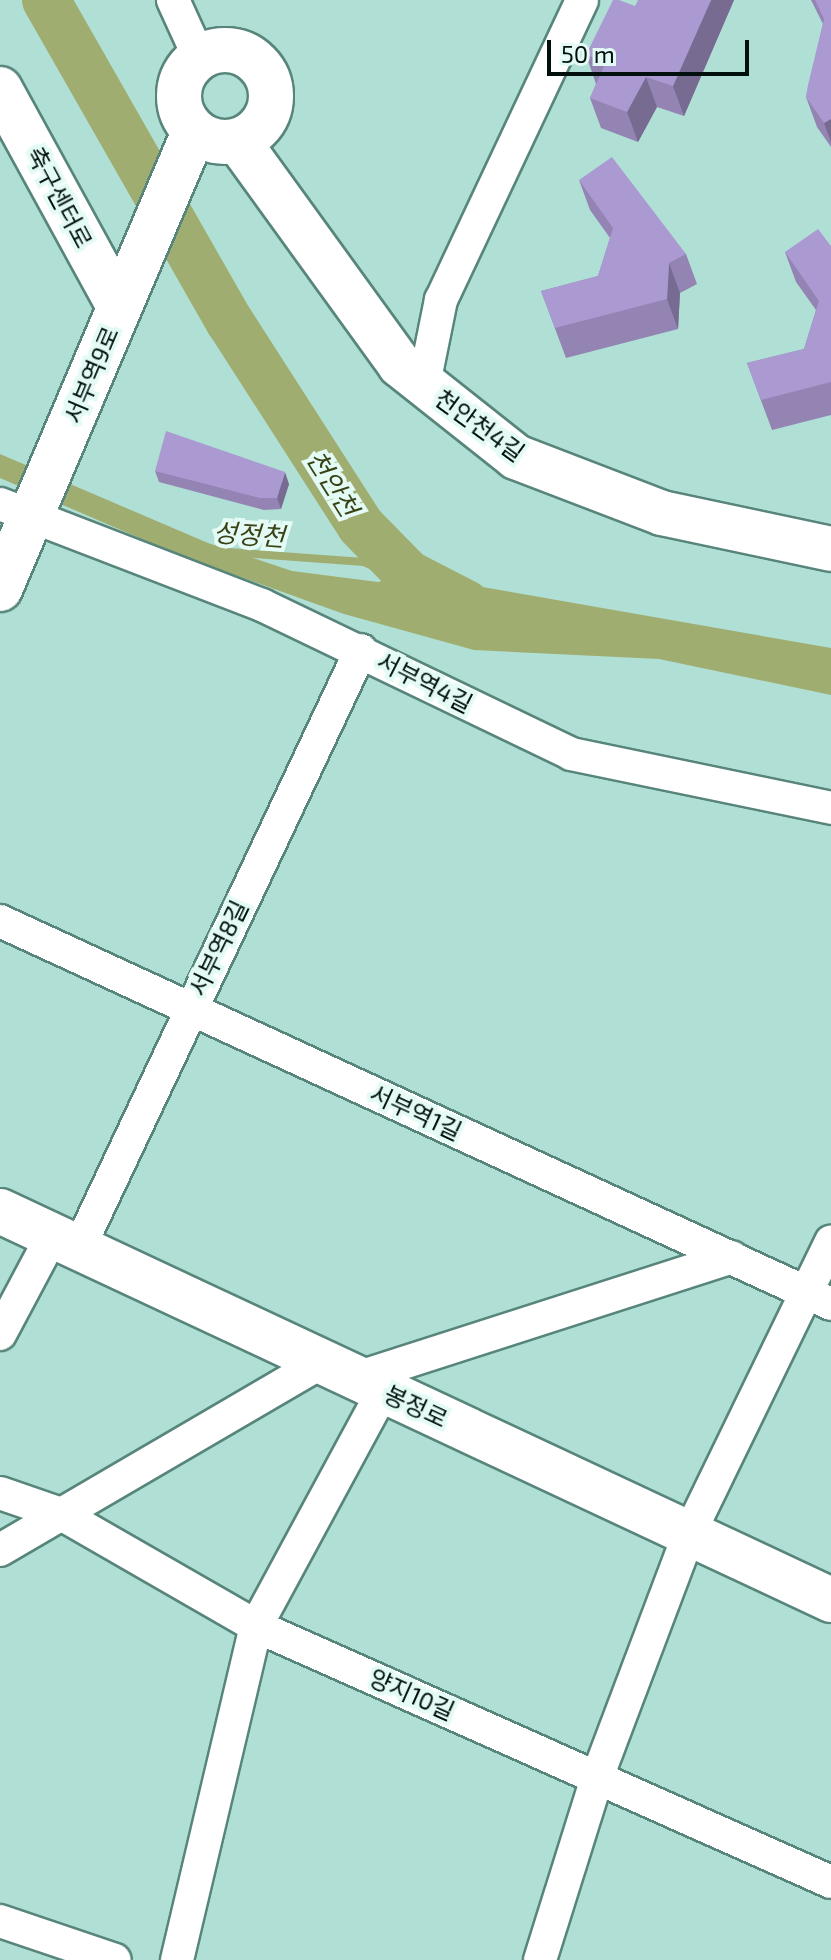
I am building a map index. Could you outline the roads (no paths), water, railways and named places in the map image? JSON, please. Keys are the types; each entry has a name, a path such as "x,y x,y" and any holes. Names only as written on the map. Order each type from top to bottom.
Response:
{"street":[{"path":"173,0 199,57"},
{"path":"424,384 441,300 582,0"},
{"path":"229,49 258,63 267,76 270,107 238,141 194,131 178,93 199,57 229,49"},
{"name":"축구센터로","path":"0,89 122,297"},
{"name":"서부역9로","path":"16,509 55,460 194,131"},
{"name":"천안천4길","path":"238,141 317,259 400,365 516,457 590,488 662,513 831,549"},
{"path":"0,589 16,509"},
{"name":"서부역4길","path":"16,509 361,650 571,754 831,808"},
{"name":"서부역8길","path":"0,1334 65,1242 189,1008 361,650"},
{"name":"서부역1길","path":"0,921 817,1297"},
{"name":"봉정로","path":"0,1211 831,1600"},
{"path":"540,1960 598,1775 689,1534 817,1297 831,1242"},
{"path":"0,1550 61,1514 353,1377 732,1257"},
{"path":"177,1960 256,1626 353,1377"},
{"name":"양지10길","path":"0,1493 61,1514 256,1626 598,1775 831,1882"},
{"path":"0,1921 115,1960"}],"waterway":[{"name":"천안천","path":"46,0 230,322 361,526 408,574 466,604"},
{"name":"성정천","path":"228,552 364,562 406,581"}]}
